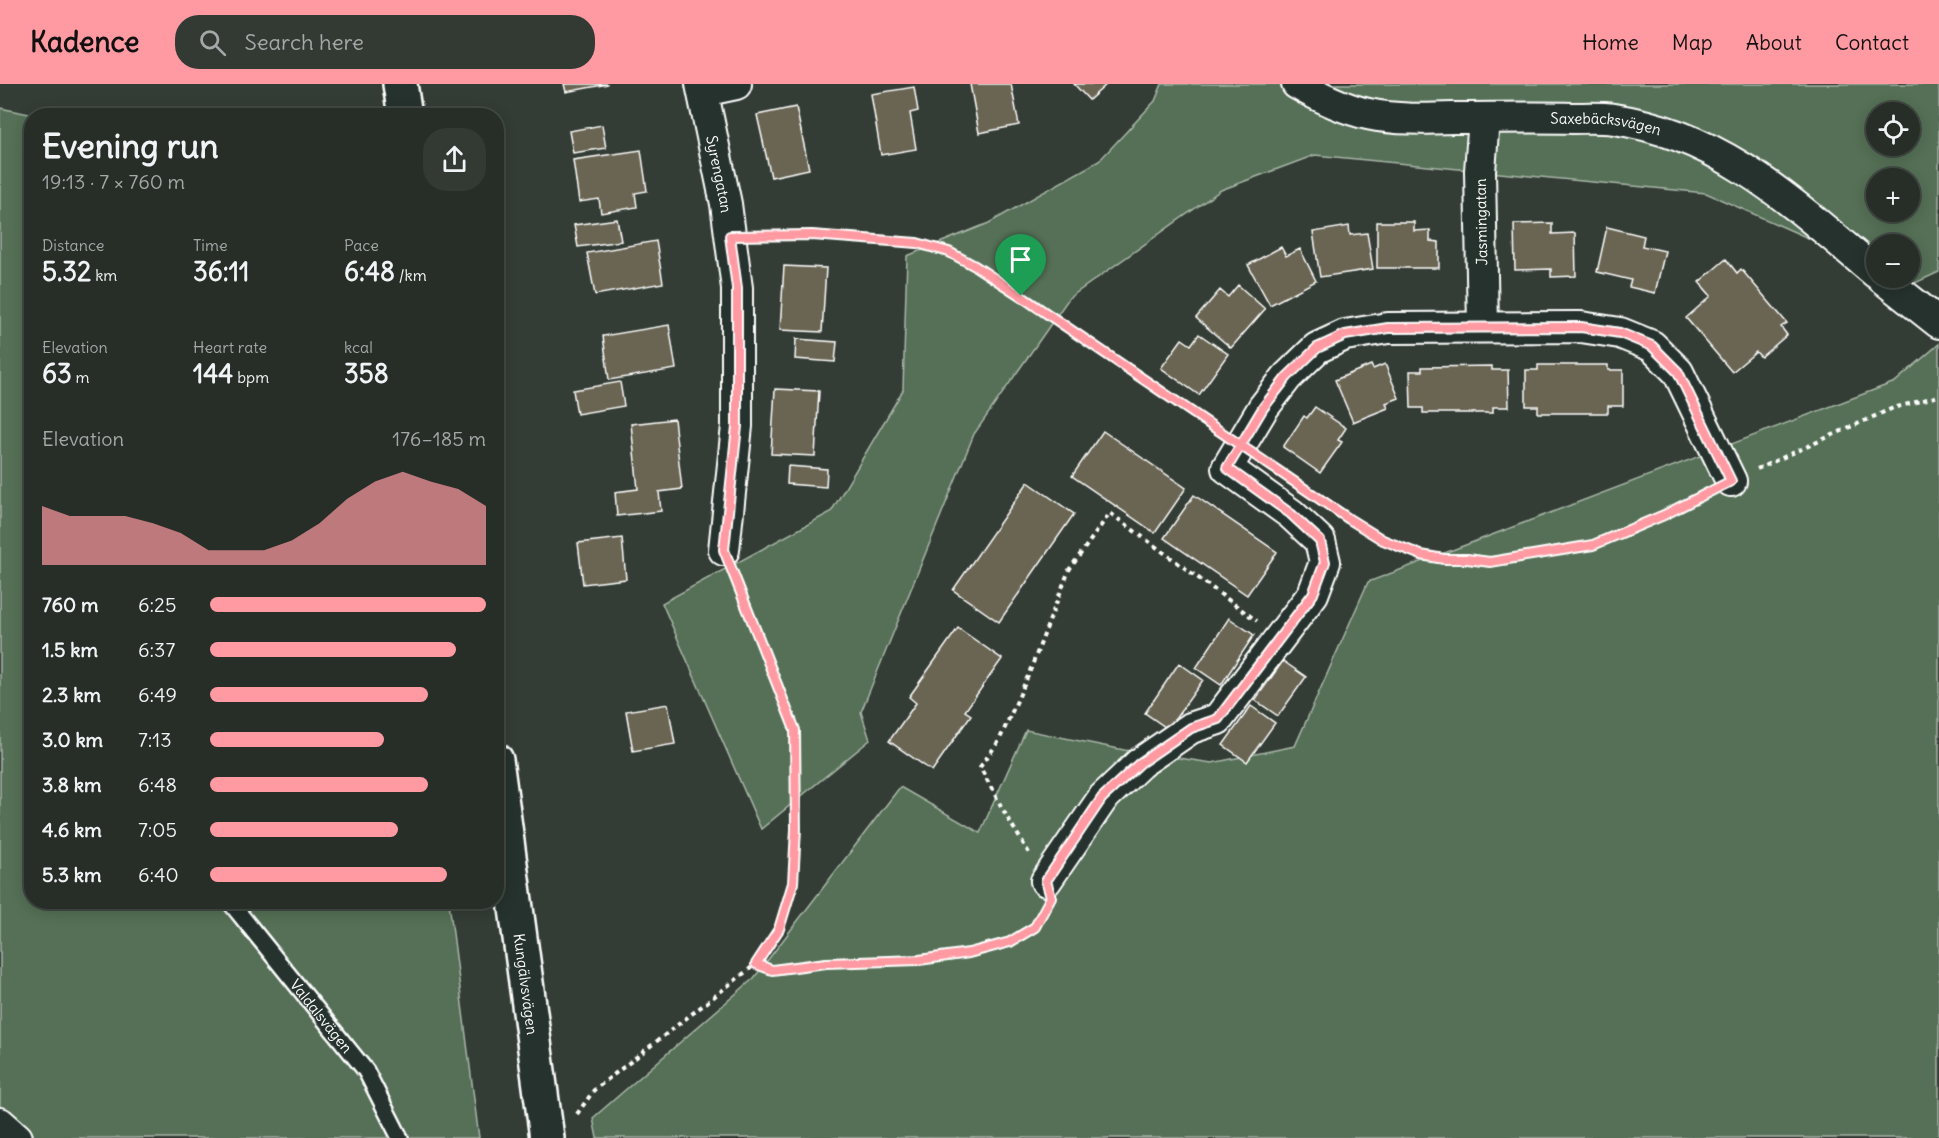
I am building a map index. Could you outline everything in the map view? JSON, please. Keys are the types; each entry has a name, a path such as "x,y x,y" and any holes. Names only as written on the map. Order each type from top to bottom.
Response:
{"main road":[{"path":"400,84 404,108"},
{"name":"Kungälvsvägen","path":"504,821 535,1057 560,1130"}],"street":[{"path":"702,87 736,84"},
{"name":"Saxebäcksvägen","path":"1297,84 1316,95 1368,114 1415,119 1613,119 1665,131 1707,147 1740,165 1780,194 1866,265"},
{"name":"Syrengatan","path":"702,87 713,153 726,204 737,288 737,426 724,550"},
{"name":"Jasmingatan","path":"1483,327 1480,171 1484,118"},
{"path":"1895,288 1939,322"},
{"path":"1046,881 1102,798 1140,763 1191,728 1218,719 1313,594 1325,562 1320,541 1291,514 1227,468 1269,400 1287,377 1317,348 1345,335 1388,328 1581,327 1620,333 1652,346 1678,372 1731,481"},
{"path":"0,1123 16,1138"}],"lane":[{"name":"Valdalsvägen","path":"236,909 366,1071 400,1138"}],"path":[{"path":"730,236 812,235 882,240 917,243 949,252 1030,302 1240,446"},
{"path":"1329,506 1383,540 1421,555 1444,559 1490,562 1593,545 1664,515 1731,481 1893,408 1939,396"},
{"path":"756,964 772,970 826,963 919,960 969,953 1010,942 1035,927 1051,897 1046,881 980,767 999,741 1069,570 1110,513 1280,638"},
{"path":"560,1130 594,1090 756,964 779,929 793,883 796,829 795,730 724,550"}],"green space":[{"path":"1162,84 1939,84 1939,272 1920,281 1920,234 1866,234 1866,264 1706,193 1315,155 1221,190 1069,298 974,434 861,712 870,740 761,829 662,603 831,512 903,390 907,256 989,223 1099,161 1155,101"},
{"path":"0,108 24,113 24,909 450,909 479,1138 0,1138"},
{"path":"1939,344 1939,1138 597,1138 593,1118 754,978 900,787 980,833 1026,730 1124,750 1212,763 1295,746 1368,582 1895,382"}],"building":[{"path":"564,84 608,84 566,92"},
{"path":"970,84 1011,84 1019,125 979,133"},
{"path":"1074,84 1107,84 1089,100"},
{"path":"914,87 918,111 910,113 916,149 881,155 871,94"},
{"path":"796,107 809,169 771,177 757,115"},
{"path":"602,125 606,148 573,153 569,131"},
{"path":"641,150 647,191 635,193 637,207 601,213 599,199 579,202 573,160"},
{"path":"617,219 621,241 578,247 574,225"},
{"path":"1377,222 1414,222 1414,231 1430,230 1430,241 1439,242 1439,268 1377,268"},
{"path":"1552,223 1552,234 1575,233 1576,276 1551,277 1551,269 1515,270 1514,224"},
{"path":"1349,226 1350,235 1367,233 1373,269 1320,277 1313,232"},
{"path":"1607,227 1644,236 1642,246 1665,251 1655,293 1629,287 1631,280 1597,272"},
{"path":"656,241 663,283 595,295 587,253"},
{"path":"1281,247 1286,256 1300,249 1316,281 1270,305 1248,265"},
{"path":"1726,259 1737,273 1741,269 1787,323 1781,327 1787,335 1761,357 1756,352 1732,372 1686,318 1711,296 1699,282"},
{"path":"784,266 826,268 822,332 780,330"},
{"path":"1238,285 1265,309 1231,348 1196,318 1220,290 1228,297"},
{"path":"669,325 676,369 609,380 603,336"},
{"path":"1199,334 1228,354 1199,395 1161,368 1182,339 1191,345"},
{"path":"796,339 837,342 835,362 795,359"},
{"path":"1385,364 1399,398 1386,403 1388,408 1353,422 1335,380 1371,365 1373,369"},
{"path":"1538,365 1608,365 1608,370 1623,370 1623,406 1608,406 1608,413 1538,413 1538,406 1526,406 1526,370 1538,370"},
{"path":"1492,366 1492,370 1508,370 1509,407 1493,407 1493,413 1423,413 1423,408 1411,408 1410,371 1422,371 1422,367"},
{"path":"620,382 624,406 577,414 573,390"},
{"path":"775,389 819,391 815,456 771,454"},
{"path":"1315,407 1346,428 1338,440 1342,442 1320,473 1283,447 1304,416 1307,418"},
{"path":"674,419 682,489 659,492 661,511 617,516 615,492 638,489 631,424"},
{"path":"1103,431 1186,488 1155,533 1072,476"},
{"path":"788,466 827,469 826,487 787,484"},
{"path":"1028,482 1074,514 999,622 953,590"},
{"path":"1194,495 1277,552 1247,595 1164,538"},
{"path":"622,538 626,579 583,584 578,543"},
{"path":"1229,618 1254,635 1221,685 1196,668"},
{"path":"958,628 1002,659 965,711 971,715 932,771 889,741 916,703 909,697"},
{"path":"1283,661 1306,677 1278,716 1255,700"},
{"path":"1179,663 1203,680 1168,729 1145,713"},
{"path":"668,704 675,744 633,751 626,711"},
{"path":"1251,706 1275,723 1247,762 1223,745"}],"route":[{"path":"1021,296 949,252 917,243 812,235 730,236 737,288 737,426 724,550 795,730 796,829 793,883 779,929 756,964 772,970 826,963 919,960 969,953 1010,942 1035,927 1051,897 1046,881 1102,798 1140,763 1191,728 1218,719 1313,594 1325,562 1320,541 1291,514 1227,468 1240,446 1263,408 1287,377 1317,348 1345,335 1388,328 1581,327 1620,333 1652,346 1678,372 1731,481 1664,515 1593,545 1490,562 1421,555 1383,540 1349,519 1240,446 1021,296"}]}
